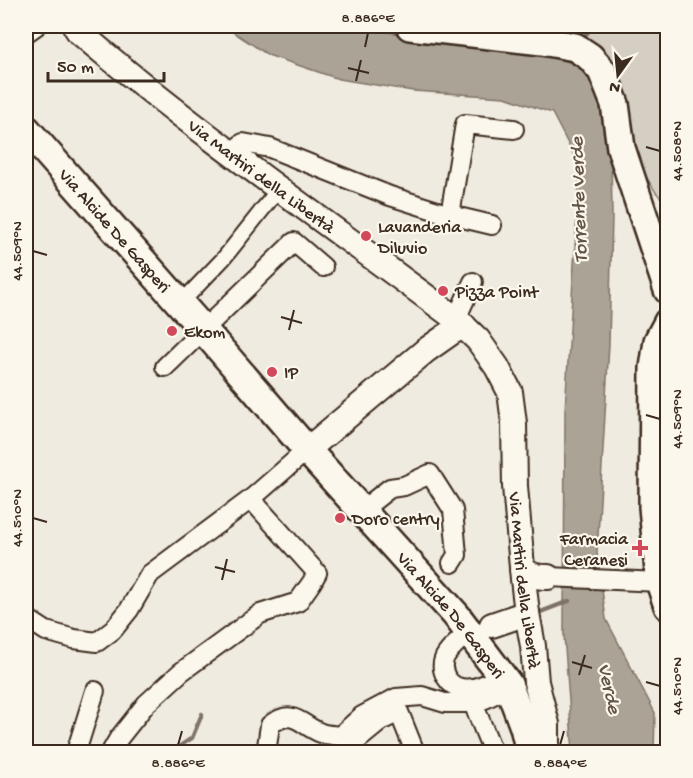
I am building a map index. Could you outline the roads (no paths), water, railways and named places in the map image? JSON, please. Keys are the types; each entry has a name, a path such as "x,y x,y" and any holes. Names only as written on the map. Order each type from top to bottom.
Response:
{"main road":[{"path":"410,26 542,41 575,47 590,57 602,71 615,104 621,148 668,290"},
{"name":"Via Alcide De Gasperi","path":"26,129 307,450 456,615 505,680 524,727 530,753"},
{"path":"664,594 653,507 654,368 658,341 668,321"}],"street":[{"path":"26,33 36,26"},
{"name":"Via Martiri della Libertà","path":"75,26 131,77 278,190 460,322 478,340 497,367 510,392 514,423 515,486 532,585 536,682 547,724 547,753"},
{"path":"450,214 465,123 514,129"},
{"path":"231,153 243,143 270,148 390,196 492,225"},
{"path":"180,304 224,258 278,190"},
{"path":"165,367 294,242 323,267"},
{"path":"26,618 46,631 74,639 97,642 113,630 150,574 251,499 425,351 452,332 460,322 473,282"},
{"path":"362,510 390,488 404,486 430,474 453,510 458,555 452,562"},
{"path":"111,753 119,738 146,704 180,672 260,614 298,602 317,573 251,499"},
{"path":"492,625 532,585 611,579 664,594"},
{"path":"460,640 443,659 442,670 449,682 459,688 474,688 505,680"},
{"path":"270,753 267,746 270,725 279,718 296,717 322,733 340,736 362,716 396,698 422,696 445,703 473,703 495,694 505,680"},
{"path":"76,753 95,691"},
{"path":"473,703 493,753"},
{"path":"346,753 348,748 381,721 399,712 415,753"}],"water":[{"name":"Verde","path":"224,26 346,26 559,57 586,71 601,101 611,155 609,344 597,553 606,619 655,713 654,752 573,752 564,635 565,410 580,167 552,113 505,97 413,91 339,79 268,55"}],"waterway":[{"path":"580,40 596,26"},
{"path":"538,613 569,601"},
{"path":"171,752 192,738 202,714"}],"place":[{"name":"Lavanderia Diluvio","path":"366,236"},
{"name":"Pizza Point","path":"443,291"},
{"name":"Ekom","path":"172,331"},
{"name":"IP","path":"272,372"},
{"name":"Doro centry","path":"340,518"},
{"name":"Farmacia Ceranesi","path":"640,548"}],"water label":[{"name":"Torrente Verde","path":"577,200"}]}
